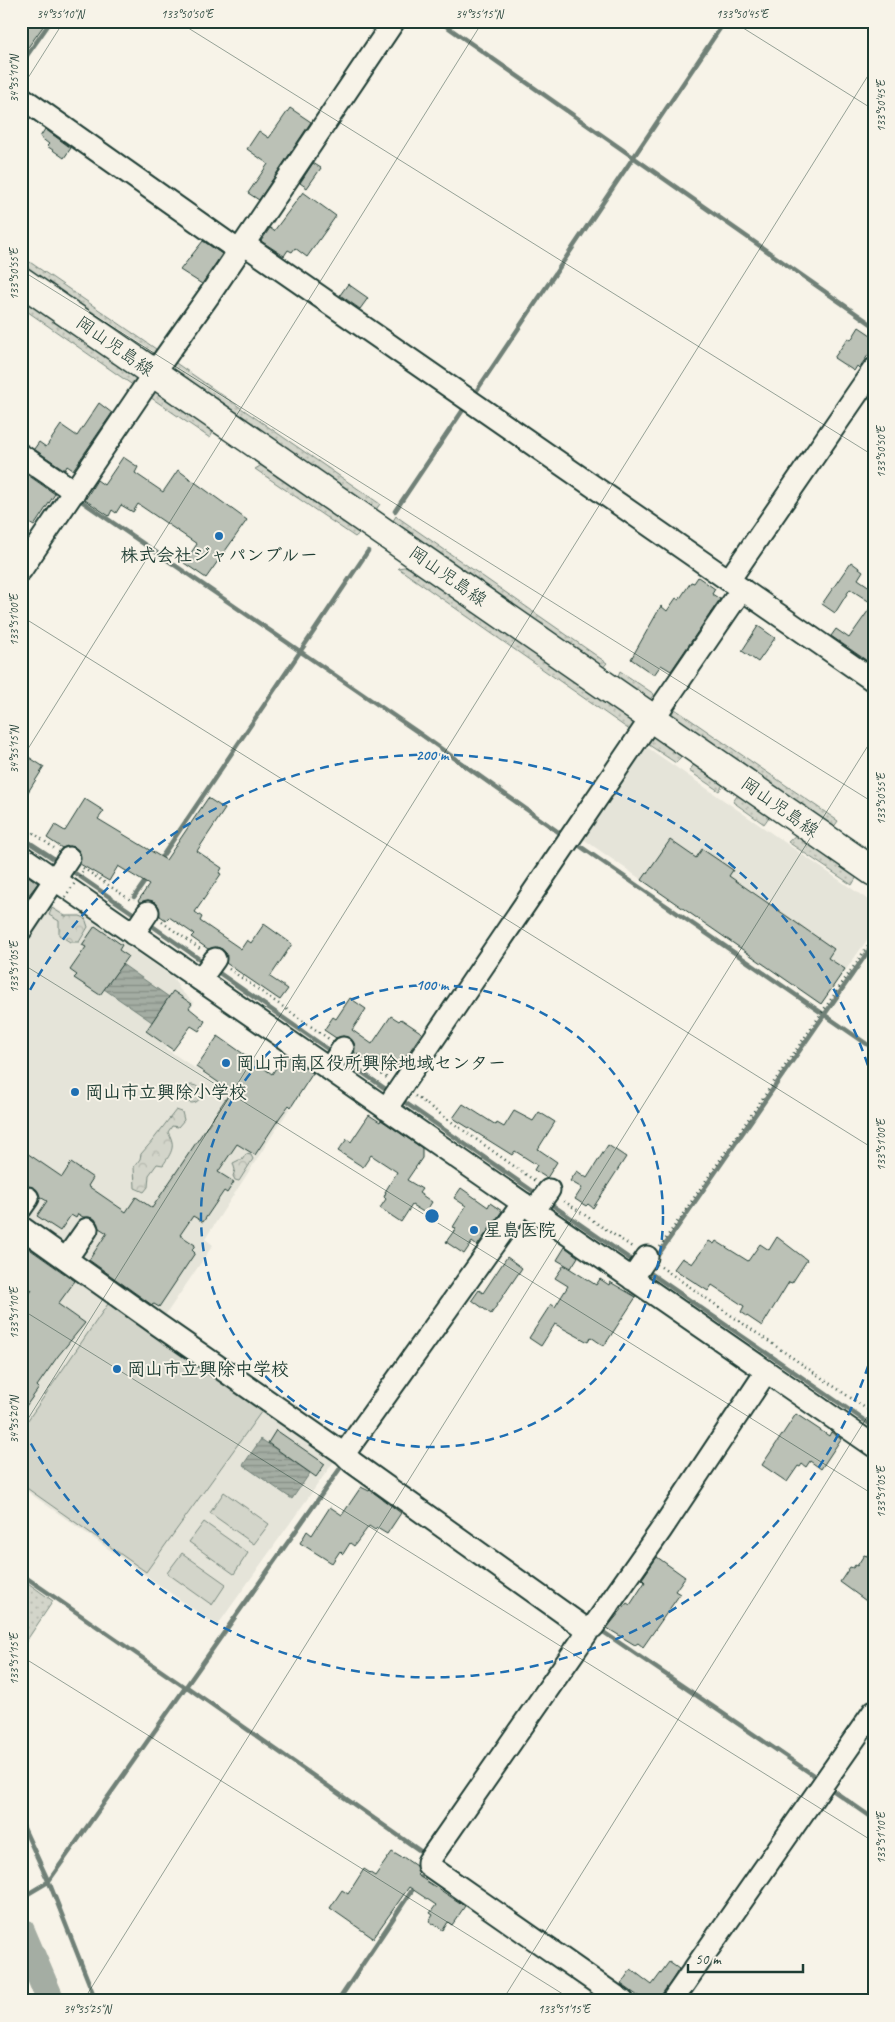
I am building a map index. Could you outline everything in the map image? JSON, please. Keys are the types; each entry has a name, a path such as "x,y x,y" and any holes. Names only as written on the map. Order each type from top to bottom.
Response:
{"main road":[{"name":"岡山児島線","path":"21,281 874,872"}],"street":[{"path":"21,570 394,21"},
{"path":"21,97 470,401 874,681"},
{"path":"398,1099 404,1080 646,726 654,719 736,585 874,368"},
{"path":"21,455 75,492"},
{"path":"21,856 67,873 142,921 398,1099 538,1200 644,1266 766,1372 874,1446"},
{"path":"21,930 67,873"},
{"path":"344,1454 538,1200"},
{"path":"21,1227 344,1454 352,1462 586,1629 593,1628 766,1372"},
{"path":"66,1259 87,1229"},
{"path":"586,1629 586,1633 428,1862 428,1865 623,2001"},
{"path":"672,2001 874,1712"}],"path":[{"path":"644,1266 657,1251 874,936"},
{"path":"398,1099 538,1200 874,1414"}],"shaded area":[{"path":"641,743 874,904 874,930 821,1005 579,836"},
{"path":"52,906 66,915 81,914 173,977 180,990 194,1003 165,1048 251,1106 262,1089 290,1108 205,1239 213,1245 162,1320 21,1220 21,951"},
{"path":"122,964 169,997 152,1022 104,989"},
{"name":"岡山市立興除中学校","path":"21,1234 337,1457 217,1626 21,1487"},
{"path":"261,1439 310,1473 292,1499 243,1465"}],"green space":[{"path":"21,256 156,349 151,357 21,269"},
{"path":"21,292 137,377 134,386 21,307"},
{"path":"170,359 380,504 373,514 167,370"},
{"path":"157,387 211,426 213,432 210,438 147,395"},
{"path":"265,463 362,531 355,537 255,469"},
{"path":"396,516 607,663 600,671 391,524"},
{"path":"410,566 639,719 631,731 398,568"},
{"path":"620,671 654,694 647,704 621,686 618,676"},
{"path":"672,707 838,821 831,831 667,714"},
{"path":"650,732 683,754 676,763 643,741"},
{"path":"695,763 724,783 719,791 689,771"},
{"path":"741,790 768,812 769,817 764,824 733,802"},
{"path":"798,833 858,875 852,885 788,842"},
{"path":"52,908 65,916 85,918 88,927 79,942 70,942 59,935 59,921 49,915"},
{"path":"192,1085 200,1090 201,1094 196,1102 192,1103 184,1098 183,1094 188,1086"},
{"path":"176,1110 182,1112 184,1120 178,1127 172,1126 168,1132 172,1141 172,1149 169,1156 163,1165 157,1164 149,1175 148,1187 144,1192 135,1188 134,1167 141,1154"},
{"path":"246,1154 251,1155 253,1159 239,1181 235,1180 233,1176 235,1170 233,1163 242,1160"},
{"path":"110,1301 264,1408 146,1572 21,1484 21,1430"},
{"path":"224,1492 269,1524 254,1544 210,1513"},
{"path":"204,1522 248,1553 234,1574 189,1542"},
{"path":"182,1553 226,1584 212,1605 167,1573"},
{"path":"21,1578 53,1601 21,1649"}],"building":[{"path":"21,21 47,21 21,57"},
{"path":"290,108 311,122 259,200 248,193 268,164 247,149 259,131 269,138"},
{"path":"45,129 71,148 64,158 47,146 49,144 40,137"},
{"path":"313,163 321,168 307,188 300,183"},
{"path":"303,192 336,216 307,257 295,248 292,252 288,250 284,256 261,241 270,228 274,231"},
{"path":"203,241 222,254 202,284 180,270"},
{"path":"348,284 368,298 360,309 340,295"},
{"path":"859,327 874,337 874,347 859,368 857,366 854,371 834,358 848,338 851,340"},
{"path":"99,403 112,413 73,470 67,466 65,470 34,449 39,442 46,447 61,425 77,436"},
{"path":"123,457 138,467 135,473 163,492 178,470 247,520 206,578 184,563 197,544 138,504 133,512 121,505 116,513 112,510 109,516 85,500 97,480 104,485"},
{"path":"25,473 55,494 34,526 21,518 21,479"},
{"path":"851,562 863,571 858,579 874,590 873,665 831,636 836,629 849,638 873,604 850,589 835,613 822,604"},
{"path":"698,577 715,589 712,594 720,599 671,671 661,665 654,675 631,659 661,606 667,611 676,598 679,600 691,582 694,583"},
{"path":"758,626 775,638 758,662 742,651"},
{"path":"21,752 44,767 21,803"},
{"path":"208,798 225,809 197,851 222,868 219,873 221,874 195,912 202,917 200,921 241,949 247,940 251,943 264,924 292,944 270,977 288,989 280,1000 226,963 227,954 222,949 216,947 208,949 191,937 194,934 169,917 166,920 160,916 159,907 155,902 148,900 138,901 149,885 118,866 109,881 80,864 80,853 76,848 69,846 62,848 47,838 55,825 65,831 85,799 104,811 98,819 166,860"},
{"path":"670,840 696,858 702,849 733,870 729,876 834,949 828,958 845,969 821,1004 642,880"},
{"path":"21,871 38,883 21,905"},
{"path":"95,926 122,945 119,950 128,956 100,995 74,978 77,975 70,970 86,947 82,945"},
{"path":"173,991 192,1004 189,1008 205,1021 199,1031 191,1026 173,1050 146,1031"},
{"path":"350,998 366,1009 352,1030 372,1044 391,1016 399,1021 401,1019 422,1033 399,1067 391,1062 384,1072 354,1052 354,1043 350,1038 343,1036 336,1038 324,1030 333,1017 336,1019"},
{"path":"218,1036 272,1074 285,1054 313,1073 291,1107 289,1105 255,1155 237,1144 218,1172 234,1182 227,1193 224,1191 203,1222 193,1216 180,1235 195,1245 192,1250 195,1253 159,1307 154,1304 152,1305 89,1260 107,1233 99,1228 95,1219 78,1214 76,1218 71,1215 60,1231 37,1216 47,1201 40,1197 35,1188 21,1184 21,1149 62,1177 71,1163 93,1178 88,1186 126,1212 136,1197 152,1208 231,1091 196,1067"},
{"path":"463,1104 496,1125 497,1123 504,1127 514,1111 533,1121 539,1112 555,1122 538,1149 557,1162 547,1178 534,1170 537,1165 515,1151 512,1155 453,1118"},
{"path":"369,1115 380,1122 381,1120 422,1148 422,1158 407,1180 422,1189 419,1193 432,1202 425,1213 412,1205 401,1222 380,1208 386,1199 384,1197 385,1192 397,1172 371,1155 363,1167 338,1151 347,1139 351,1142"},
{"path":"608,1145 626,1157 593,1208 588,1204 586,1206 575,1199 582,1188 570,1181 577,1171 587,1178"},
{"name":"星島医院","path":"461,1188 488,1207 490,1203 502,1211 477,1246 472,1242 464,1254 446,1242 456,1228 453,1227 466,1206 454,1198"},
{"path":"777,1237 807,1260 792,1283 789,1282 762,1326 741,1312 744,1306 712,1285 708,1291 674,1269 682,1258 692,1264 709,1241 714,1244 716,1241 748,1261 760,1244 769,1250"},
{"path":"21,1243 75,1281 58,1304 85,1323 58,1356 21,1413 21,1382 25,1377 21,1374 21,1306 32,1290 21,1283"},
{"path":"565,1247 578,1257 571,1268 557,1260"},
{"path":"507,1257 522,1268 491,1314 472,1300 479,1290 483,1293"},
{"path":"564,1265 596,1285 600,1279 609,1285 610,1282 636,1297 604,1346 591,1337 588,1342 555,1324 541,1346 529,1338 551,1304 555,1307 568,1286 555,1278"},
{"path":"796,1414 829,1436 831,1432 841,1439 821,1469 810,1461 806,1467 802,1464 800,1467 798,1466 787,1482 762,1465"},
{"path":"276,1430 325,1464 316,1477 268,1443"},
{"path":"361,1487 370,1490 401,1513 387,1534 369,1526 354,1546 350,1543 343,1554 340,1551 332,1563 300,1543 307,1531 312,1535 330,1507 342,1515"},
{"path":"874,1546 874,1596 869,1603 840,1582 850,1567 857,1566 864,1555 867,1556"},
{"path":"657,1557 685,1577 675,1591 680,1594 643,1647 638,1643 635,1645 607,1628 627,1603 630,1605 645,1582 642,1579"},
{"path":"392,1852 416,1866 419,1873 417,1875 465,1906 452,1925 448,1922 443,1930 429,1921 433,1915 430,1913 436,1905 409,1887 373,1938 330,1908 342,1890 348,1894 364,1869 375,1876"},
{"path":"669,1962 679,1969 659,2001 645,2001 621,1984 631,1969 652,1985"}],"waterway":[{"path":"21,64 51,21"},
{"path":"439,21 874,326"},
{"path":"473,396 725,21"},
{"path":"395,511 467,404"},
{"path":"77,498 419,733 564,836"},
{"path":"159,861 368,551"},
{"path":"21,837 59,862"},
{"path":"574,842 874,1049"},
{"path":"69,869 137,916"},
{"path":"134,897 148,877"},
{"path":"148,923 205,963"},
{"path":"654,1261 874,943"},
{"path":"215,970 332,1052"},
{"path":"343,1059 390,1092"},
{"path":"400,1099 537,1194"},
{"path":"548,1202 636,1263"},
{"path":"646,1270 874,1427"},
{"path":"21,1898 48,1882 341,1467"},
{"path":"21,1574 186,1688"},
{"path":"599,1629 819,1779"},
{"path":"187,1687 426,1855"},
{"path":"828,1787 874,1819"},
{"path":"21,1822 51,1887 96,2001"},
{"path":"338,2001 425,1871"},
{"path":"21,1931 51,2001"}],"place":[{"name":"株式会社ジャパンブルー","path":"219,536"},
{"name":"岡山市南区役所興除地域センター","path":"226,1063"},
{"name":"岡山市立興除小学校","path":"75,1092"},
{"name":"星島医院","path":"474,1230"},
{"name":"岡山市立興除中学校","path":"117,1369"}]}
